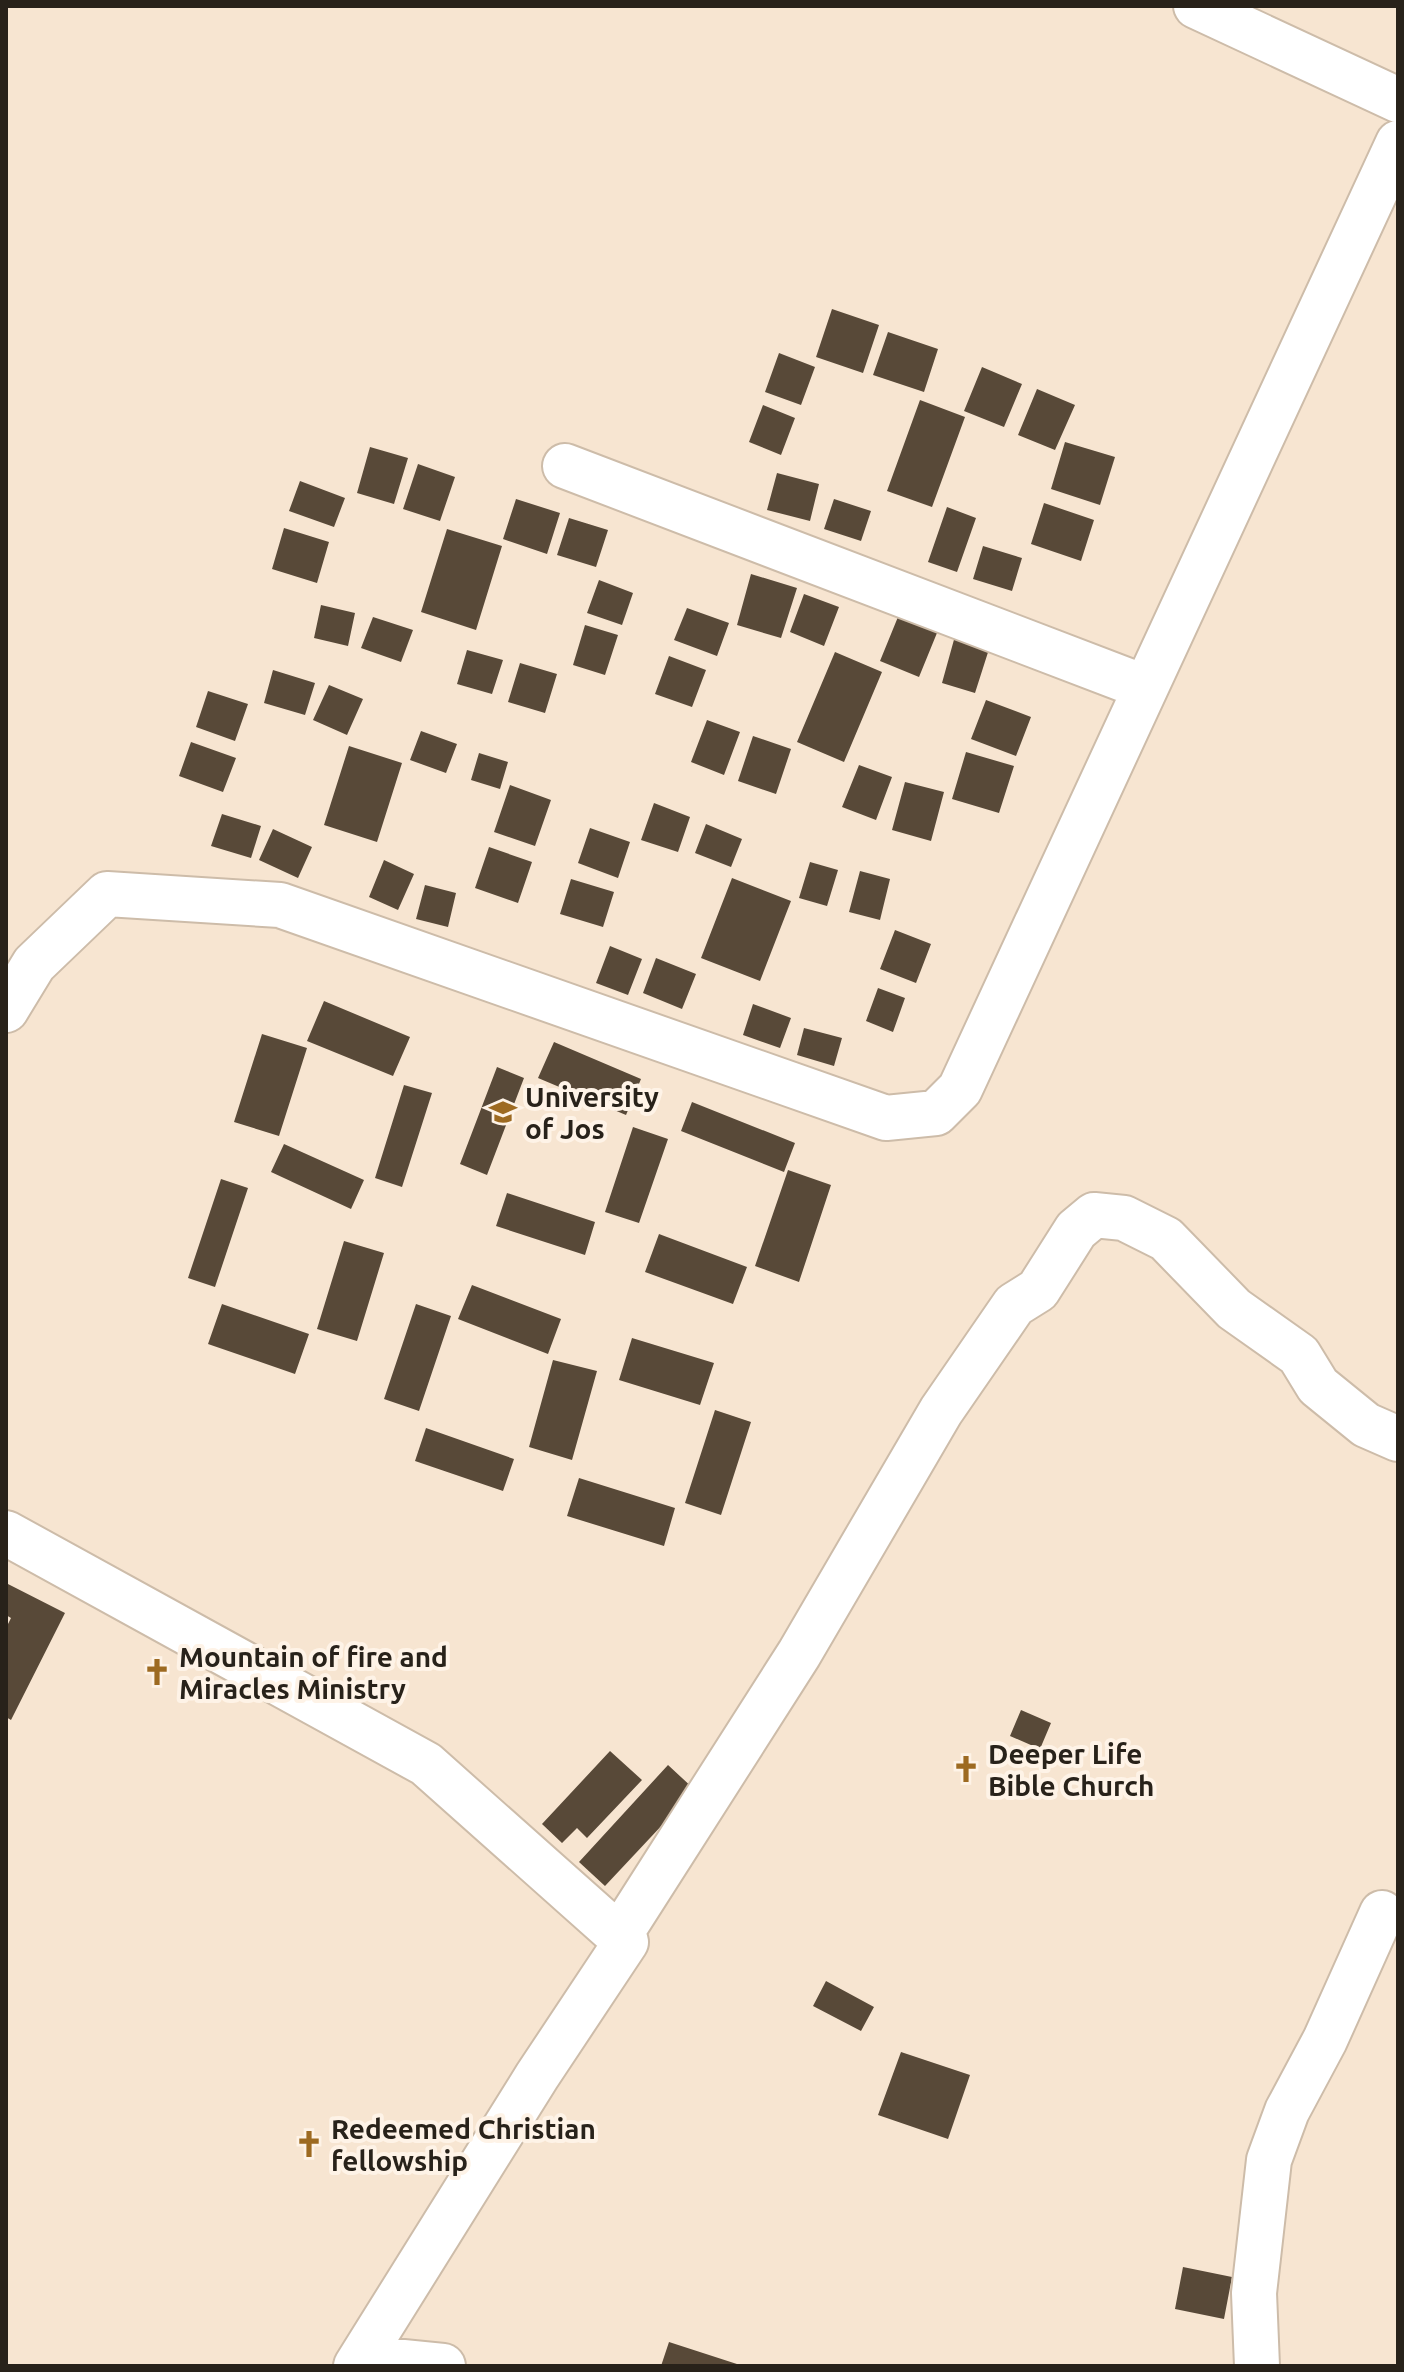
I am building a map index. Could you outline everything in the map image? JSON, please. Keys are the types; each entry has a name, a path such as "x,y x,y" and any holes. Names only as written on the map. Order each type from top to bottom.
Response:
{"street":[{"path":"1196,6 1398,100"},
{"path":"6,1010 34,964 107,894 280,905 886,1118 936,1113 960,1089 1398,143"},
{"path":"565,466 1144,687"},
{"path":"619,1936 799,1654 941,1411 1014,1305 1038,1290 1076,1230 1094,1215 1124,1218 1166,1239 1234,1309 1299,1355 1318,1386 1366,1425 1398,1439"},
{"path":"6,1533 426,1764 626,1942 537,2076 360,2362 443,2366"},
{"path":"1257,2366 1254,2293 1269,2160 1287,2111 1325,2040 1382,1913"}],"building":[{"path":"832,309 879,325 863,373 816,357"},
{"path":"888,332 938,349 924,392 873,375"},
{"path":"779,353 815,367 801,405 765,392"},
{"path":"982,367 1022,384 1004,427 964,411"},
{"path":"1037,389 1075,405 1055,450 1018,435"},
{"path":"920,400 965,417 932,507 887,491"},
{"path":"763,405 795,418 781,455 749,442"},
{"path":"1065,442 1115,457 1100,505 1051,489"},
{"path":"370,447 408,458 394,504 357,493"},
{"path":"418,464 455,477 440,521 403,509"},
{"path":"777,473 819,484 810,521 767,510"},
{"path":"300,481 345,498 334,527 289,511"},
{"path":"516,499 560,513 547,554 503,539"},
{"path":"834,499 871,511 861,541 824,529"},
{"path":"1044,503 1094,520 1081,561 1031,544"},
{"path":"947,507 976,518 957,572 928,562"},
{"path":"569,518 608,530 596,567 557,555"},
{"path":"284,528 329,542 317,583 272,569"},
{"path":"447,529 502,546 476,630 421,612"},
{"path":"983,546 1022,558 1012,591 973,579"},
{"path":"751,574 797,588 781,638 737,625"},
{"path":"599,580 633,593 622,625 587,613"},
{"path":"804,594 839,607 824,646 790,632"},
{"path":"321,605 355,613 348,646 314,638"},
{"path":"687,608 729,623 717,656 674,640"},
{"path":"900,612 939,628 919,677 880,661"},
{"path":"373,617 413,630 401,662 361,648"},
{"path":"585,625 618,635 605,675 573,665"},
{"path":"955,636 990,646 975,693 942,683"},
{"path":"467,650 503,660 492,694 457,684"},
{"path":"835,652 882,672 844,762 797,742"},
{"path":"669,656 706,670 692,707 655,694"},
{"path":"520,663 557,674 545,713 508,702"},
{"path":"273,670 315,683 305,715 264,703"},
{"path":"329,685 363,699 347,735 313,720"},
{"path":"208,691 248,704 235,741 196,727"},
{"path":"986,700 1031,717 1016,756 971,739"},
{"path":"707,720 740,732 724,775 691,762"},
{"path":"421,731 457,744 446,773 410,760"},
{"path":"753,736 791,749 776,794 738,781"},
{"path":"191,742 236,758 223,792 179,776"},
{"path":"349,746 402,763 377,842 324,825"},
{"path":"966,752 1014,766 999,813 952,799"},
{"path":"479,753 508,762 500,789 471,780"},
{"path":"859,765 892,777 876,820 842,807"},
{"path":"905,782 944,792 931,841 892,830"},
{"path":"510,785 551,800 535,846 494,832"},
{"path":"654,803 690,817 678,852 641,840"},
{"path":"222,814 261,826 251,858 211,846"},
{"path":"706,824 742,839 731,867 695,853"},
{"path":"590,828 630,842 618,878 578,863"},
{"path":"273,829 312,847 298,878 259,860"},
{"path":"489,847 532,862 518,903 475,888"},
{"path":"384,860 414,874 398,910 369,897"},
{"path":"810,862 838,870 827,906 799,898"},
{"path":"860,871 890,879 880,920 849,912"},
{"path":"732,878 791,901 760,981 701,958"},
{"path":"571,879 614,892 603,927 560,914"},
{"path":"425,885 456,893 448,927 416,919"},
{"path":"895,930 931,944 916,983 880,969"},
{"path":"610,946 642,959 628,995 596,983"},
{"path":"656,958 696,974 682,1009 643,993"},
{"path":"878,988 905,998 893,1032 866,1021"},
{"path":"324,1001 410,1037 393,1076 307,1041"},
{"path":"753,1004 791,1018 780,1048 743,1035"},
{"path":"804,1028 842,1038 834,1066 797,1055"},
{"path":"262,1034 307,1048 279,1136 234,1122"},
{"path":"554,1042 641,1079 626,1115 538,1078"},
{"path":"497,1067 524,1078 487,1175 460,1164"},
{"path":"404,1085 432,1093 402,1187 375,1178"},
{"path":"692,1102 795,1143 784,1172 681,1131"},
{"path":"633,1127 668,1139 639,1223 605,1212"},
{"path":"284,1144 364,1180 351,1209 271,1172"},
{"path":"788,1170 831,1185 799,1282 755,1266"},
{"path":"221,1179 248,1188 215,1287 188,1278"},
{"path":"507,1193 595,1222 585,1255 496,1226"},
{"path":"659,1234 747,1267 733,1304 645,1272"},
{"path":"344,1241 384,1253 357,1341 317,1329"},
{"path":"472,1285 561,1319 548,1354 458,1319"},
{"path":"222,1304 309,1334 295,1374 208,1344"},
{"path":"416,1304 451,1316 419,1411 384,1399"},
{"path":"632,1338 714,1363 700,1405 619,1380"},
{"path":"553,1360 597,1371 572,1460 529,1447"},
{"path":"715,1410 751,1422 721,1515 685,1503"},
{"path":"426,1428 514,1459 503,1491 415,1461"},
{"path":"579,1478 675,1508 664,1546 567,1516"},
{"path":"6,1583 65,1613 11,1720 6,1717 6,1628 11,1618 6,1615"},
{"path":"1021,1710 1051,1723 1040,1749 1010,1736"},
{"path":"610,1751 642,1780 587,1838 577,1828 562,1843 542,1824"},
{"path":"668,1765 695,1790 605,1886 579,1862"},
{"path":"826,1981 874,2007 861,2031 813,2006"},
{"path":"901,2052 970,2075 948,2139 878,2115"},
{"path":"1183,2267 1232,2277 1224,2319 1175,2309"},
{"path":"669,2342 740,2365 740,2366 661,2366"}],"place":[{"name":"University of Jos","path":"503,1112"},
{"name":"Mountain of fire and Miracles Ministry","path":"157,1672"},
{"name":"Deeper Life Bible Church","path":"966,1769"},
{"name":"Redeemed Christian fellowship","path":"309,2144"}]}
